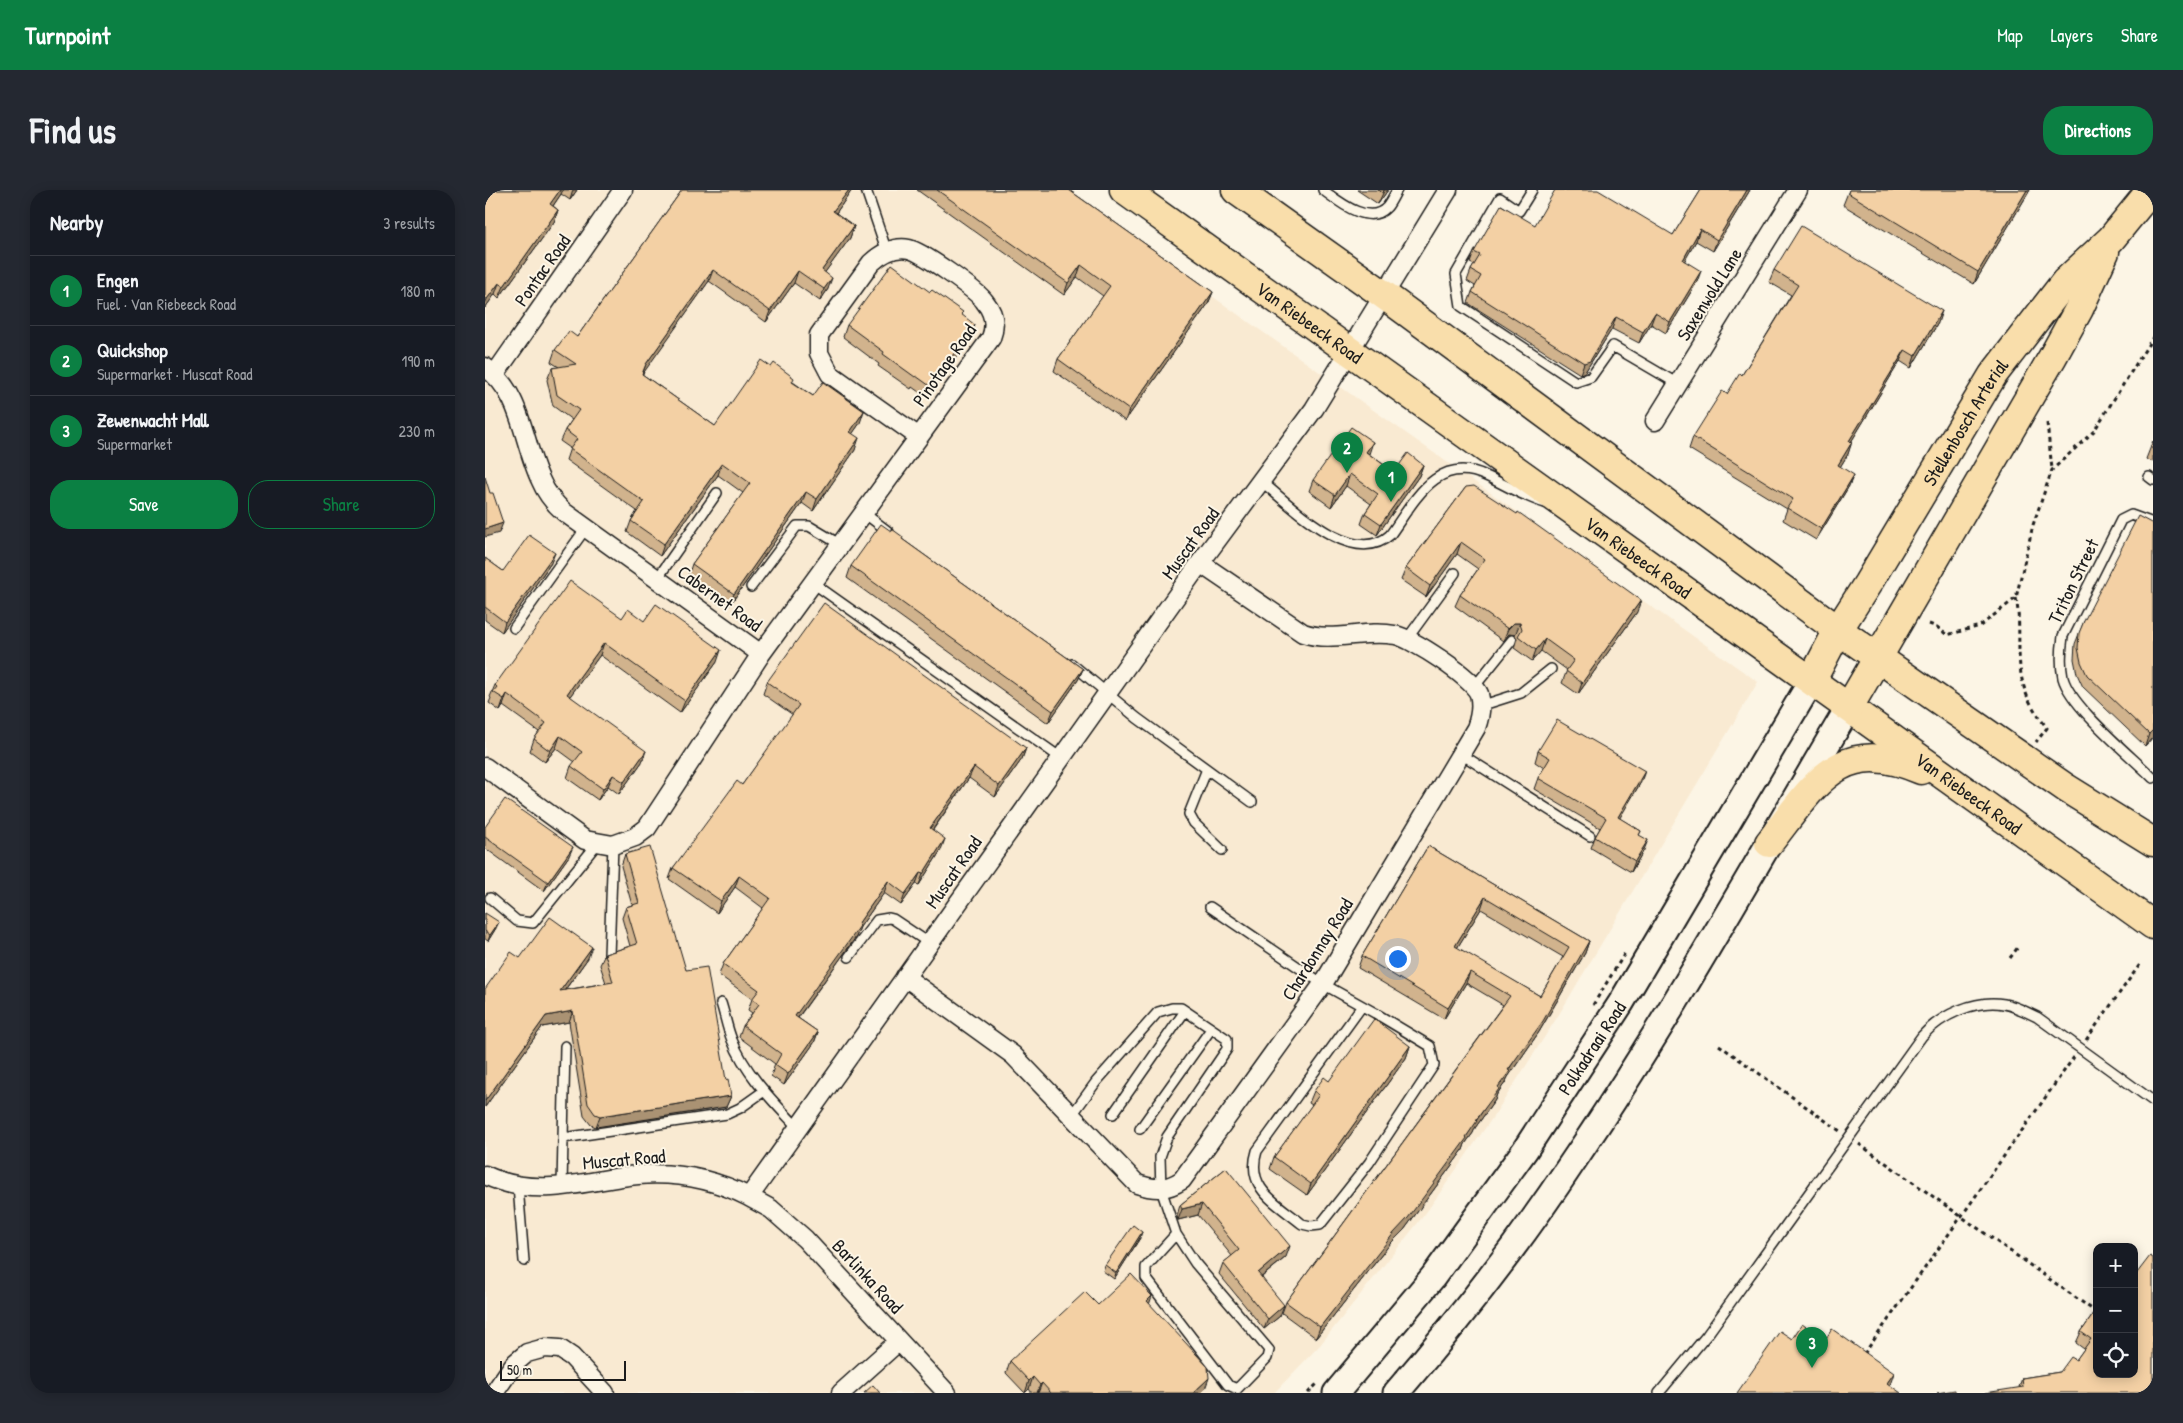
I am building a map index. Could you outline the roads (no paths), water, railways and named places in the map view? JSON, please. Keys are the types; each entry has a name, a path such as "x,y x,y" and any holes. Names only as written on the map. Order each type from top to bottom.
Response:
{"main road":[{"name":"Van Riebeeck Road","path":"1124,190 2153,925"},
{"path":"1236,190 1384,295 1838,630 2066,788 2153,842"},
{"name":"Stellenbosch Arterial","path":"1812,680 1838,630 1993,375 2065,282 2111,239 2151,190"},
{"path":"1396,1393 1458,1318 1572,1165 1661,1024 1849,707 2052,358 2079,309 2111,239"},
{"name":"Polkadraai Road","path":"1328,1387 1438,1270 1525,1150 1621,1003 1812,680"},
{"path":"1769,842 1817,781 1830,771 1858,760 1874,758 1901,761 1966,790"}],"street":[{"name":"Pontac Road","path":"490,370 623,190"},
{"name":"Muscat Road","path":"485,1175 503,1183 537,1188 638,1175 661,1174 701,1178 731,1188 749,1197 1200,563 1319,401 1448,190"},
{"name":"Saxenwold Lane","path":"1655,421 1798,190"},
{"name":"Pinotage Road","path":"761,654 864,514 919,438 991,338 994,329 994,322 984,300 922,253 909,249 895,249 871,263 819,335 819,354 830,374 919,438"},
{"name":"Cabernet Road","path":"490,370 505,386 516,407 540,480 548,494 563,512 761,654 647,828 635,837 605,844"},
{"path":"1200,563 1303,633 1317,636 1387,634 1407,639 1468,679 1475,686"},
{"name":"Chardonnay Road","path":"1161,1189 1173,1186 1182,1180 1323,984 1476,728 1480,706 1479,694 1475,686"},
{"path":"485,767 585,840 605,844"},
{"path":"905,976 1013,1055 1137,1184 1161,1189"},
{"name":"Barlinka Road","path":"749,1197 771,1209 794,1228 947,1393"},
{"path":"841,1393 899,1341"},
{"path":"494,1393 514,1364 527,1352 545,1348 560,1349 572,1357 605,1393"}],"lane":[{"path":"866,190 887,252"},
{"path":"1323,190 1345,206 1361,214 1376,212 1386,208 1397,190"},
{"path":"1532,190 1519,210 1500,198 1456,274 1461,306 1576,382 1591,378 1613,346 1678,384"},
{"path":"1261,482 1330,535 1359,545 1383,542 1435,478 1451,470 1463,470 1484,475 1537,501 1565,506"},
{"path":"657,579 717,493"},
{"path":"864,514 895,536"},
{"name":"Triton Street","path":"2153,523 2131,515 2121,520 2063,636 2061,656 2063,679 2073,698 2153,778"},
{"path":"751,587 797,526 809,526 841,545"},
{"path":"514,628 586,528"},
{"path":"1407,639 1455,572"},
{"path":"813,583 1061,758"},
{"path":"1475,686 1513,640"},
{"path":"1061,656 1107,694 1252,802"},
{"path":"1480,706 1521,693 1551,669"},
{"path":"1461,754 1590,836"},
{"path":"1207,770 1189,814 1194,823 1222,850"},
{"path":"490,898 517,921 533,923 605,844"},
{"path":"605,844 609,955"},
{"path":"1210,907 1323,984 1363,1006 1430,1046 1433,1055 1434,1065 1369,1163 1320,1225 1307,1226 1302,1224 1261,1190 1253,1169 1254,1161 1257,1151 1363,1006"},
{"path":"849,957 877,920 893,919 929,943"},
{"path":"721,1003 738,1054 763,1090 798,1128"},
{"path":"1659,1393 1707,1334 1923,1036 1932,1026 1954,1012 1993,1004 2010,1006 2037,1017 2153,1102"},
{"path":"1072,1115 1096,1082 1158,1012 1176,1007 1227,1039 1227,1049 1167,1137 1160,1157 1161,1189 1176,1234 1195,1263 1269,1350 1267,1358 1237,1389 1228,1385 1146,1278 1146,1267 1176,1234"},
{"path":"1113,1114 1185,1011"},
{"path":"1140,1129 1211,1029"},
{"path":"562,1186 565,1046"},
{"path":"563,1138 727,1114 740,1108 763,1090"},
{"path":"518,1186 524,1261"}],"place":[{"name":"Quickshop","path":"1347,473"},
{"name":"Engen","path":"1391,502"},
{"name":"Zewenwacht Mall","path":"1812,1368"}]}
